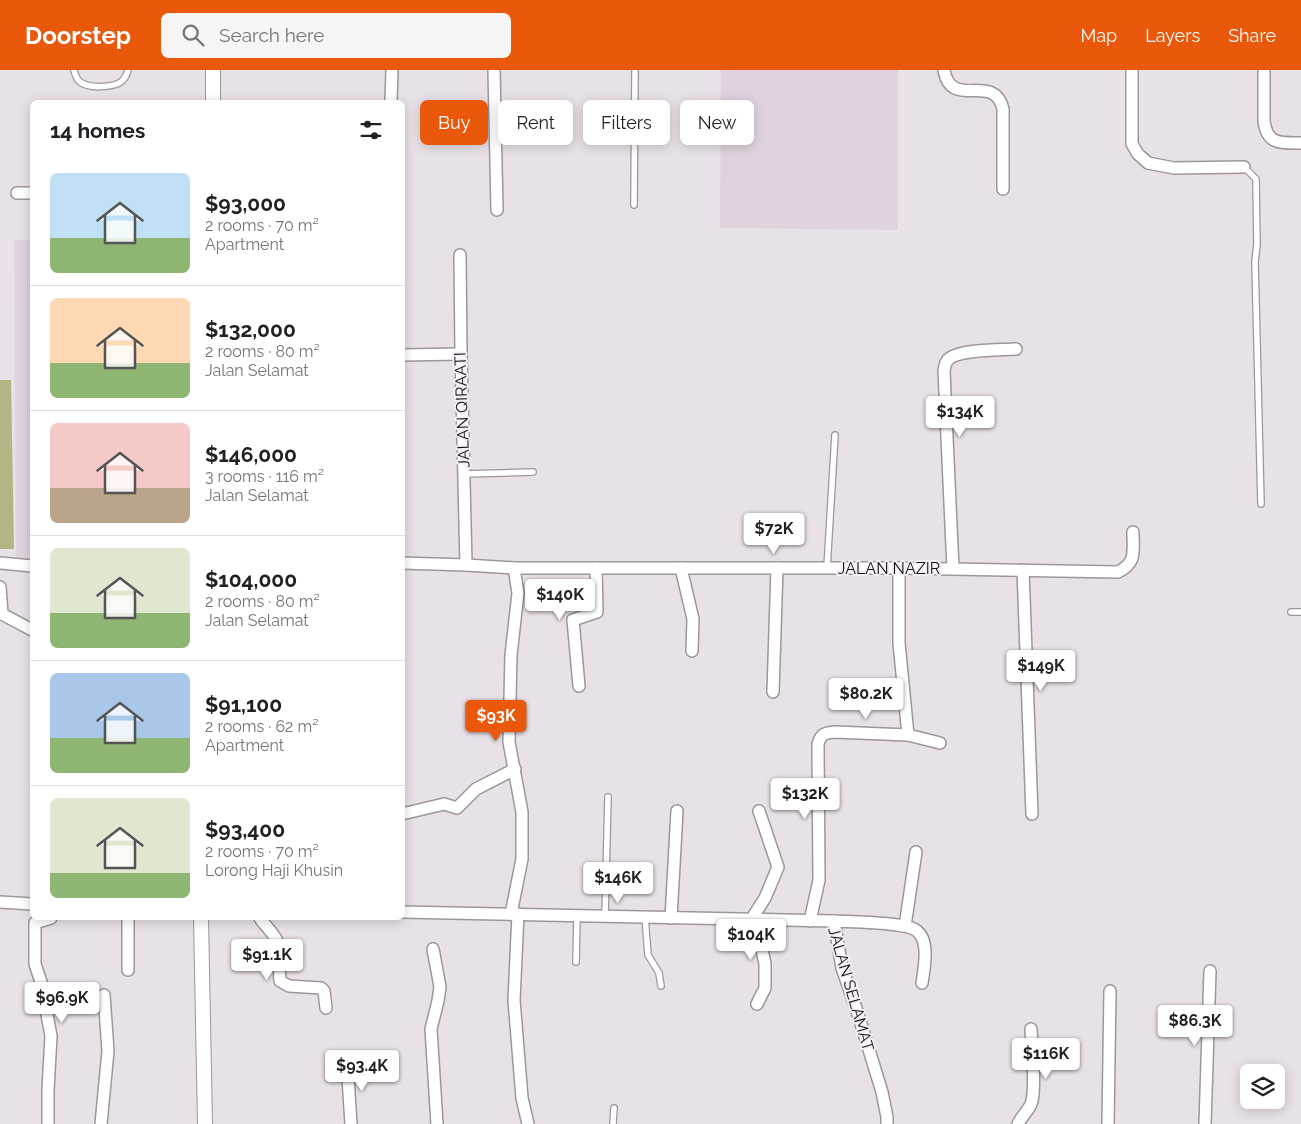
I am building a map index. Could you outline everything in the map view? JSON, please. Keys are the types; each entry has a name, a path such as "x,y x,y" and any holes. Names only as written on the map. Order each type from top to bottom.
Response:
{"street":[{"path":"213,70 213,100"},
{"path":"391,100 392,70"},
{"path":"494,70 497,210"},
{"path":"944,70 948,84 952,87 966,91 991,92 997,95 1001,102 1003,109 1003,189"},
{"path":"1132,70 1132,144 1138,154 1148,163 1174,168 1244,167"},
{"path":"1264,70 1264,121 1267,135 1281,143 1301,143"},
{"path":"17,193 30,193"},
{"name":"JALAN QIRAATI","path":"460,254 466,565"},
{"path":"953,568 945,364 949,358 966,353 1016,349"},
{"path":"405,355 461,354"},
{"name":"JALAN NAZIR","path":"405,564 514,568 953,568 1118,572 1126,568 1133,558 1133,532"},
{"path":"0,563 30,566"},
{"path":"514,568 518,593 510,655 509,742 522,812 522,858 514,914 514,1000 522,1098 528,1124"},
{"path":"578,686 573,620 597,612 596,568"},
{"path":"681,568 693,619 692,651"},
{"path":"773,692 777,568"},
{"path":"899,568 899,643 908,735"},
{"path":"1023,570 1032,814"},
{"path":"0,587 2,614 30,629"},
{"path":"810,921 819,880 818,744 820,738 825,733 835,732 908,735 940,743"},
{"path":"405,813 444,804 457,808 476,789 515,769"},
{"path":"671,918 677,811"},
{"path":"757,1004 765,988 765,964 754,920 778,867 759,812"},
{"path":"906,926 916,852"},
{"path":"0,902 30,904"},
{"name":"JALAN SELAMAT","path":"405,912 834,921 842,968 882,1092 887,1124"},
{"path":"45,920 35,923 36,964 51,1036 48,1124"},
{"path":"128,920 128,970"},
{"path":"201,920 205,1124"},
{"path":"262,920 278,942 280,981 289,986 321,988 324,992 326,1008"},
{"path":"834,921 884,923 906,926 917,931 923,940 926,959 922,983"},
{"path":"433,950 440,987 431,1029 438,1124"},
{"path":"1205,1124 1210,971"},
{"path":"1108,1124 1110,991"},
{"path":"101,1124 108,1051 104,996"},
{"path":"1018,1124 1024,1113 1030,1108 1032,1099 1031,1029"},
{"path":"348,1062 351,1124"}],"lane":[{"path":"74,70 80,82 85,85 101,87 121,82 128,70"},
{"path":"634,204 635,70"},
{"path":"1244,167 1256,179 1257,244 1255,262 1261,504"},
{"path":"827,568 835,434"},
{"path":"464,474 533,472"},
{"path":"1291,612 1301,612"},
{"path":"605,917 608,797"},
{"path":"576,962 577,916"},
{"path":"645,918 648,955 659,974 661,986"},
{"path":"613,1124 614,1108"}],"shaded area":[{"path":"721,70 898,70 898,230 720,228 721,145 754,145 754,100 721,100"},
{"path":"14,240 30,240 30,561 16,561"}],"green space":[{"path":"0,380 11,380 14,549 0,549"}]}
